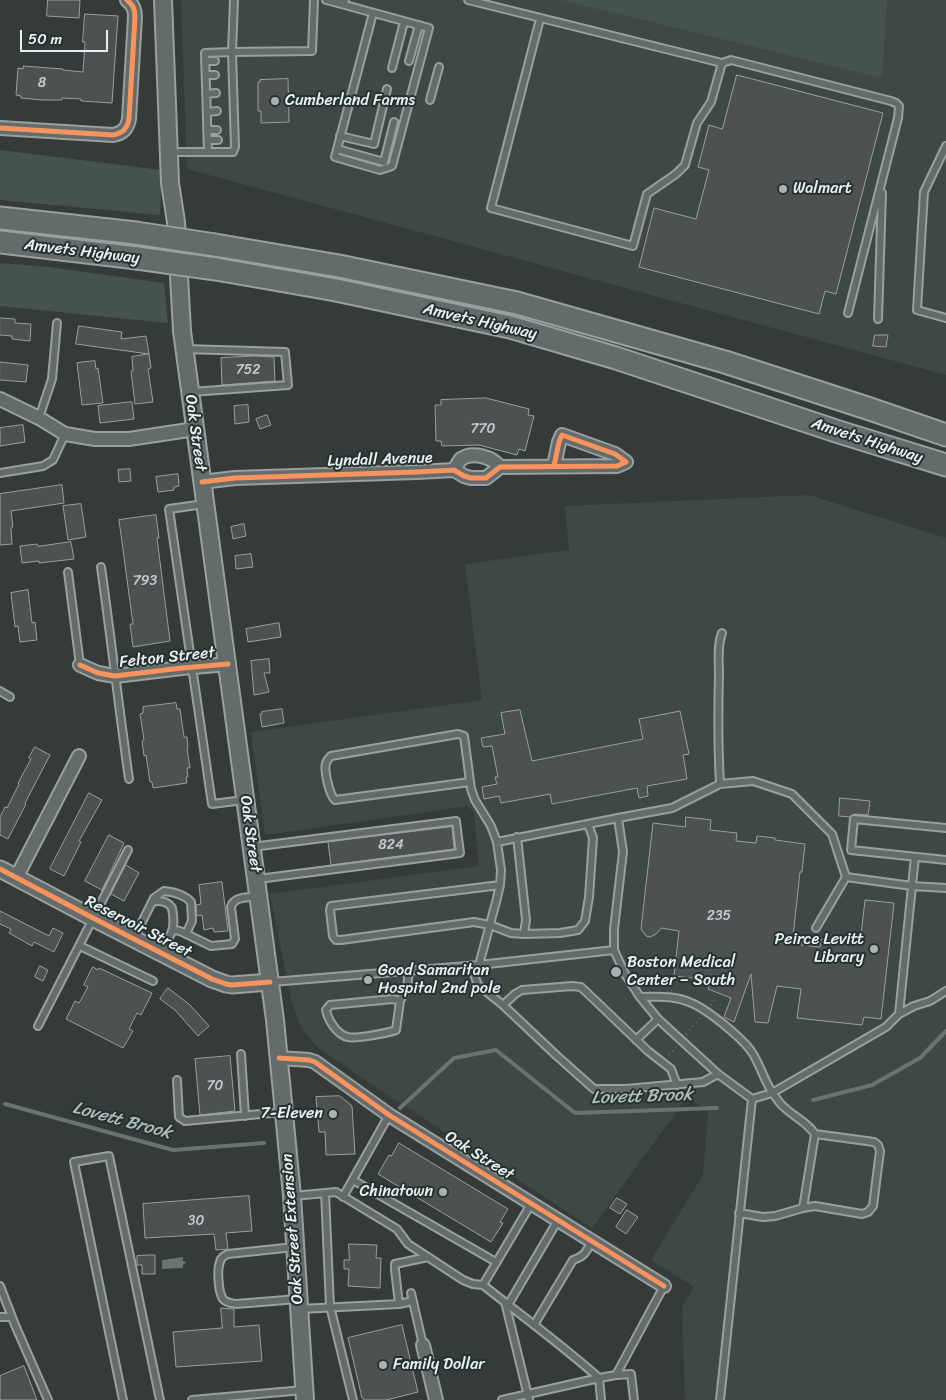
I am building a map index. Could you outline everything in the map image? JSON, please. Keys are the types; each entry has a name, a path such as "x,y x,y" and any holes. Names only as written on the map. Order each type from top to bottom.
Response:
{"highway":[{"name":"Amvets Highway","path":"0,218 136,233 215,245 339,266 517,303 725,362 946,435"},
{"name":"Amvets Highway","path":"0,242 216,269 336,290 510,327 616,358 946,465"},
{"path":"867,408 946,422"},
{"path":"898,451 946,480"}],"main road":[{"name":"Oak Street","path":"163,0 170,183 176,222 184,349 280,1058"},
{"name":"Oak Street","path":"174,0 179,185 176,222"},
{"name":"Oak Street Extension","path":"280,1058 292,1196 304,1395"}],"street":[{"path":"0,128 113,135 121,134 125,130 129,119 135,18 135,10 127,0"},
{"path":"0,399 39,418 65,434 95,439 129,439 195,429"},
{"name":"Lyndall Avenue","path":"202,482 235,478 454,470 471,478 486,478 500,467 617,466 626,462 615,454 562,434 554,466"},
{"name":"Lyndall Avenue","path":"454,470 461,460 470,457 486,456 496,461 500,467"},
{"name":"Felton Street","path":"80,665 98,673 115,676 228,664"},
{"path":"16,878 79,756"},
{"name":"Reservoir Street","path":"0,869 212,979 226,984 240,985 270,982"},
{"name":"Oak Street","path":"280,1058 315,1062 389,1115 664,1286"},
{"path":"423,1345 436,1400"}],"lane":[{"path":"178,152 233,152 235,147 233,140 231,74 234,0"},
{"path":"208,152 205,53 312,51 314,0"},
{"path":"326,0 430,28 392,166 380,170 334,157 372,13"},
{"path":"334,2 345,0"},
{"path":"468,0 722,63 732,60 896,103 899,106 899,112 848,313"},
{"path":"540,19 491,208 633,246 647,194 676,174 685,165 697,123 711,102 722,63"},
{"path":"392,68 404,22"},
{"path":"409,61 419,26"},
{"path":"205,61 215,61"},
{"path":"430,100 439,67"},
{"path":"206,75 215,75"},
{"path":"340,136 374,144 387,89"},
{"path":"206,94 216,93"},
{"path":"207,112 217,111"},
{"path":"337,149 384,162 394,122"},
{"path":"207,130 217,130"},
{"path":"208,140 218,140"},
{"path":"946,146 924,192 917,310 946,318"},
{"path":"878,319 882,180"},
{"path":"39,418 52,379 56,323"},
{"path":"184,349 285,352 288,385 190,392"},
{"path":"0,473 43,466 53,460 65,434"},
{"path":"205,504 169,509 212,804 246,800"},
{"path":"102,567 116,690 129,779"},
{"path":"68,572 80,665"},
{"path":"720,784 718,755 720,638 722,633"},
{"path":"0,691 10,696"},
{"path":"470,782 335,800 331,796 326,761 331,756 458,734 464,736 470,782 475,800 491,826 497,842 501,870 500,885 479,965"},
{"path":"497,842 672,808 720,784 753,781 792,794 832,834 846,878 816,928"},
{"path":"618,818 623,852 614,929 614,950 625,974 640,997 658,1019 718,1074 752,1099"},
{"path":"946,828 854,819 851,850 946,860"},
{"path":"252,847 456,821 460,853 256,879"},
{"path":"500,885 331,906 333,936 336,940 474,922 490,925 512,934 560,933 578,930 585,920 589,897 593,838 588,824"},
{"path":"517,838 526,920 524,934"},
{"path":"38,1026 128,850"},
{"path":"898,1014 915,857"},
{"path":"846,878 946,888"},
{"path":"134,940 152,902 157,895 164,891 187,898 191,904 191,925 186,934"},
{"path":"173,930 210,946 232,944 235,939 232,903 236,900 259,896"},
{"path":"152,902 163,901 171,905 174,919 173,930 160,953"},
{"path":"80,946 153,981"},
{"path":"270,982 471,966 614,950"},
{"path":"471,966 478,985 503,1005 594,1089 626,1089 703,1082 718,1074"},
{"path":"400,1001 330,1005 326,1010 328,1017 340,1033 349,1037 388,1033 396,1030 400,1001 408,988 410,970"},
{"path":"503,1005 522,990 580,987 636,1040 671,1069 677,1085"},
{"path":"752,1099 772,1093 886,1027 898,1014 930,1001 946,991"},
{"path":"640,997 666,996 689,1002 706,1012 742,1040 753,1054 772,1093 783,1106 810,1127 815,1134 803,1208"},
{"path":"636,1040 658,1019"},
{"path":"241,1054 245,1116"},
{"path":"176,1080 179,1118 185,1121 284,1112"},
{"path":"720,1400 752,1099"},
{"path":"343,1197 389,1115"},
{"path":"739,1213 763,1217 774,1216 815,1206 862,1214 868,1212 873,1206 880,1151 878,1145 874,1142 815,1134"},
{"path":"123,1400 74,1162 109,1156 160,1400"},
{"path":"352,1180 496,1262"},
{"path":"292,1196 336,1192 397,1229 408,1244 463,1280 483,1285 570,1352 599,1378 601,1400"},
{"path":"325,1193 330,1306 353,1400"},
{"path":"483,1285 531,1204"},
{"path":"528,1397 506,1303 558,1220"},
{"path":"534,1325 573,1260 580,1258 586,1253 592,1241"},
{"path":"294,1247 228,1254 222,1257 218,1269 221,1296 230,1303 236,1304 330,1306 399,1304 413,1301"},
{"path":"399,1304 395,1264 428,1257"},
{"path":"0,1286 48,1400"},
{"path":"616,1375 664,1286"},
{"path":"411,1293 423,1345"},
{"path":"0,1317 12,1317"},
{"path":"502,1400 528,1397 599,1378 631,1374 634,1400"},
{"path":"192,1400 304,1395"}],"path":[{"path":"662,1061 674,1050 714,1000"}],"shaded area":[{"path":"181,0 946,0 946,375 187,169"},
{"path":"561,0 887,0 882,78"},
{"path":"0,150 162,170 160,215 0,200"},
{"path":"0,263 49,267 164,283 168,323 0,306"},
{"name":"Boston Medical Center – South","path":"809,495 946,538 946,1400 685,1400 682,1307 694,1287 651,1260 703,1175 708,1111 687,1097 592,1228 317,1047 300,1025 291,999 270,894 479,866 474,813 468,806 265,835 251,732 482,700 465,564 569,550 565,506"},
{"path":"183,1257 183,1261 186,1262 183,1268 162,1269 162,1260"}],"building":[{"path":"48,0 80,0 79,18 47,16"},
{"path":"85,14 118,16 112,103 62,98 62,100 43,100 21,98 21,96 16,95 18,68 23,69 23,66 83,72"},
{"name":"Walmart","path":"737,75 883,113 836,294 825,291 819,314 639,267 654,208 696,219 709,170 698,167 709,125 722,129"},
{"path":"288,79 289,122 261,123 261,111 258,111 258,82 260,80"},
{"path":"0,318 15,319 15,323 31,324 30,341 12,339 12,336 0,335"},
{"path":"79,326 122,332 121,339 146,336 149,354 76,344"},
{"path":"875,335 888,335 886,347 873,346"},
{"path":"149,354 151,368 148,369 153,402 135,404 131,371 133,371 132,357"},
{"path":"274,357 275,381 222,385 221,358"},
{"path":"95,361 96,369 98,368 103,403 82,405 77,363"},
{"path":"0,362 28,365 26,382 0,380"},
{"path":"486,398 529,409 528,415 534,416 525,451 519,449 517,455 479,445 442,446 441,441 436,441 435,405 441,405 441,400"},
{"path":"132,402 134,419 100,423 98,406"},
{"path":"248,405 249,422 235,424 234,406"},
{"path":"267,415 271,425 260,429 256,419"},
{"path":"23,425 25,442 0,446 0,428"},
{"path":"130,469 131,481 119,482 118,470"},
{"path":"178,474 179,486 174,487 174,490 158,492 156,477"},
{"path":"62,485 64,503 11,511 13,527 11,528 12,544 0,545 0,494"},
{"path":"81,504 86,537 68,540 63,506"},
{"path":"156,515 159,538 157,538 170,641 133,647 130,624 133,624 119,520"},
{"path":"244,524 246,536 233,539 231,527"},
{"path":"71,542 74,559 22,563 20,546"},
{"path":"251,554 253,567 236,569 235,556"},
{"path":"28,590 32,623 35,622 37,640 20,642 18,626 15,627 11,593"},
{"path":"279,623 281,637 248,642 246,629"},
{"path":"269,659 270,673 264,673 269,692 254,695 251,661"},
{"path":"176,703 177,709 180,709 184,737 187,737 190,768 187,768 187,783 153,788 152,782 150,782 146,755 144,756 142,741 144,740 140,714 143,713 143,707"},
{"path":"282,709 284,723 262,727 260,714 262,712"},
{"path":"520,710 532,761 643,739 639,719 680,711 689,754 683,755 687,779 647,786 648,796 639,798 637,788 552,804 550,794 501,803 499,796 484,799 482,787 497,784 495,777 498,777 492,746 483,747 481,738 505,734 501,713"},
{"path":"35,747 50,755 8,839 0,835 0,817 5,807 7,808 19,784"},
{"path":"89,793 102,800 79,841 81,842 64,876 50,869"},
{"path":"840,798 870,801 868,815 839,816"},
{"path":"686,817 711,820 710,830 737,833 736,841 756,843 757,836 805,844 793,937 802,938 801,945 820,947 821,939 860,943 865,900 894,903 881,1019 864,1017 862,1025 797,1018 801,989 777,986 768,1023 755,1022 751,974 734,1022 724,1017 731,998 708,989 711,980 674,976 679,931 661,928 650,937 646,936 641,929 653,823 685,827"},
{"path":"452,827 454,849 331,865 328,842"},
{"path":"109,835 124,843 102,890 85,881"},
{"path":"126,865 139,873 124,901 111,894"},
{"path":"222,882 228,931 214,932 213,928 204,930 202,915 197,916 196,905 201,904 199,885"},
{"path":"0,911 49,936 53,928 63,933 54,952 34,942 32,946 9,933 11,929 0,924"},
{"path":"40,966 48,970 43,981 35,977"},
{"path":"93,967 98,970 99,968 152,993 141,1015 137,1013 129,1029 133,1031 123,1048 66,1019 75,1001 79,1003 88,987 84,985"},
{"path":"168,988 190,1005 209,1026 198,1036 175,1010 160,999"},
{"path":"230,1056 235,1111 200,1115 195,1059"},
{"path":"340,1096 352,1106 355,1154 326,1155 325,1132 319,1132 316,1097"},
{"path":"399,1143 508,1209 500,1222 503,1223 491,1242 378,1174 389,1155 391,1156"},
{"path":"249,1196 252,1231 226,1233 228,1249 216,1250 214,1234 145,1238 143,1204"},
{"path":"617,1198 627,1204 620,1214 610,1208"},
{"path":"627,1210 638,1217 626,1234 616,1227"},
{"path":"349,1244 377,1245 376,1258 381,1258 380,1288 348,1286 349,1269 344,1269 344,1260 349,1260"},
{"path":"155,1255 155,1274 142,1274 142,1265 137,1265 137,1256"},
{"path":"221,1308 234,1309 234,1327 259,1325 262,1361 176,1367 173,1332 222,1328"},
{"name":"Family Dollar","path":"402,1325 418,1392 386,1400 365,1400 362,1398 348,1338"},
{"path":"24,1366 37,1400 0,1400 0,1376"}],"waterway":[{"name":"Lovett Brook","path":"813,1100 872,1085 920,1058 946,1031"},
{"name":"Lovett Brook","path":"400,1108 454,1058 496,1050 575,1113 717,1108"},
{"name":"Lovett Brook","path":"5,1104 173,1150 264,1143"}],"cycle path":[{"path":"0,128 113,135 124,130 129,119 135,17 133,7 127,0"},
{"path":"202,482 235,478 454,470 471,478 486,478 500,467 617,466 626,462 615,454 562,435 554,466"},
{"path":"80,665 98,673 115,676 228,664"},
{"path":"0,869 212,979 232,985 270,982"},
{"path":"279,1058 315,1062 389,1115 664,1286"}],"place":[{"name":"Cumberland Farms","path":"275,101"},
{"name":"Walmart","path":"783,189"},
{"name":"Peirce Levitt Library","path":"874,949"},
{"name":"Boston Medical Center – South","path":"616,972"},
{"name":"Good Samaritan Hospital 2nd pole","path":"368,980"},
{"name":"7-Eleven","path":"333,1114"},
{"name":"Chinatown","path":"443,1192"},
{"name":"Family Dollar","path":"383,1365"}]}
